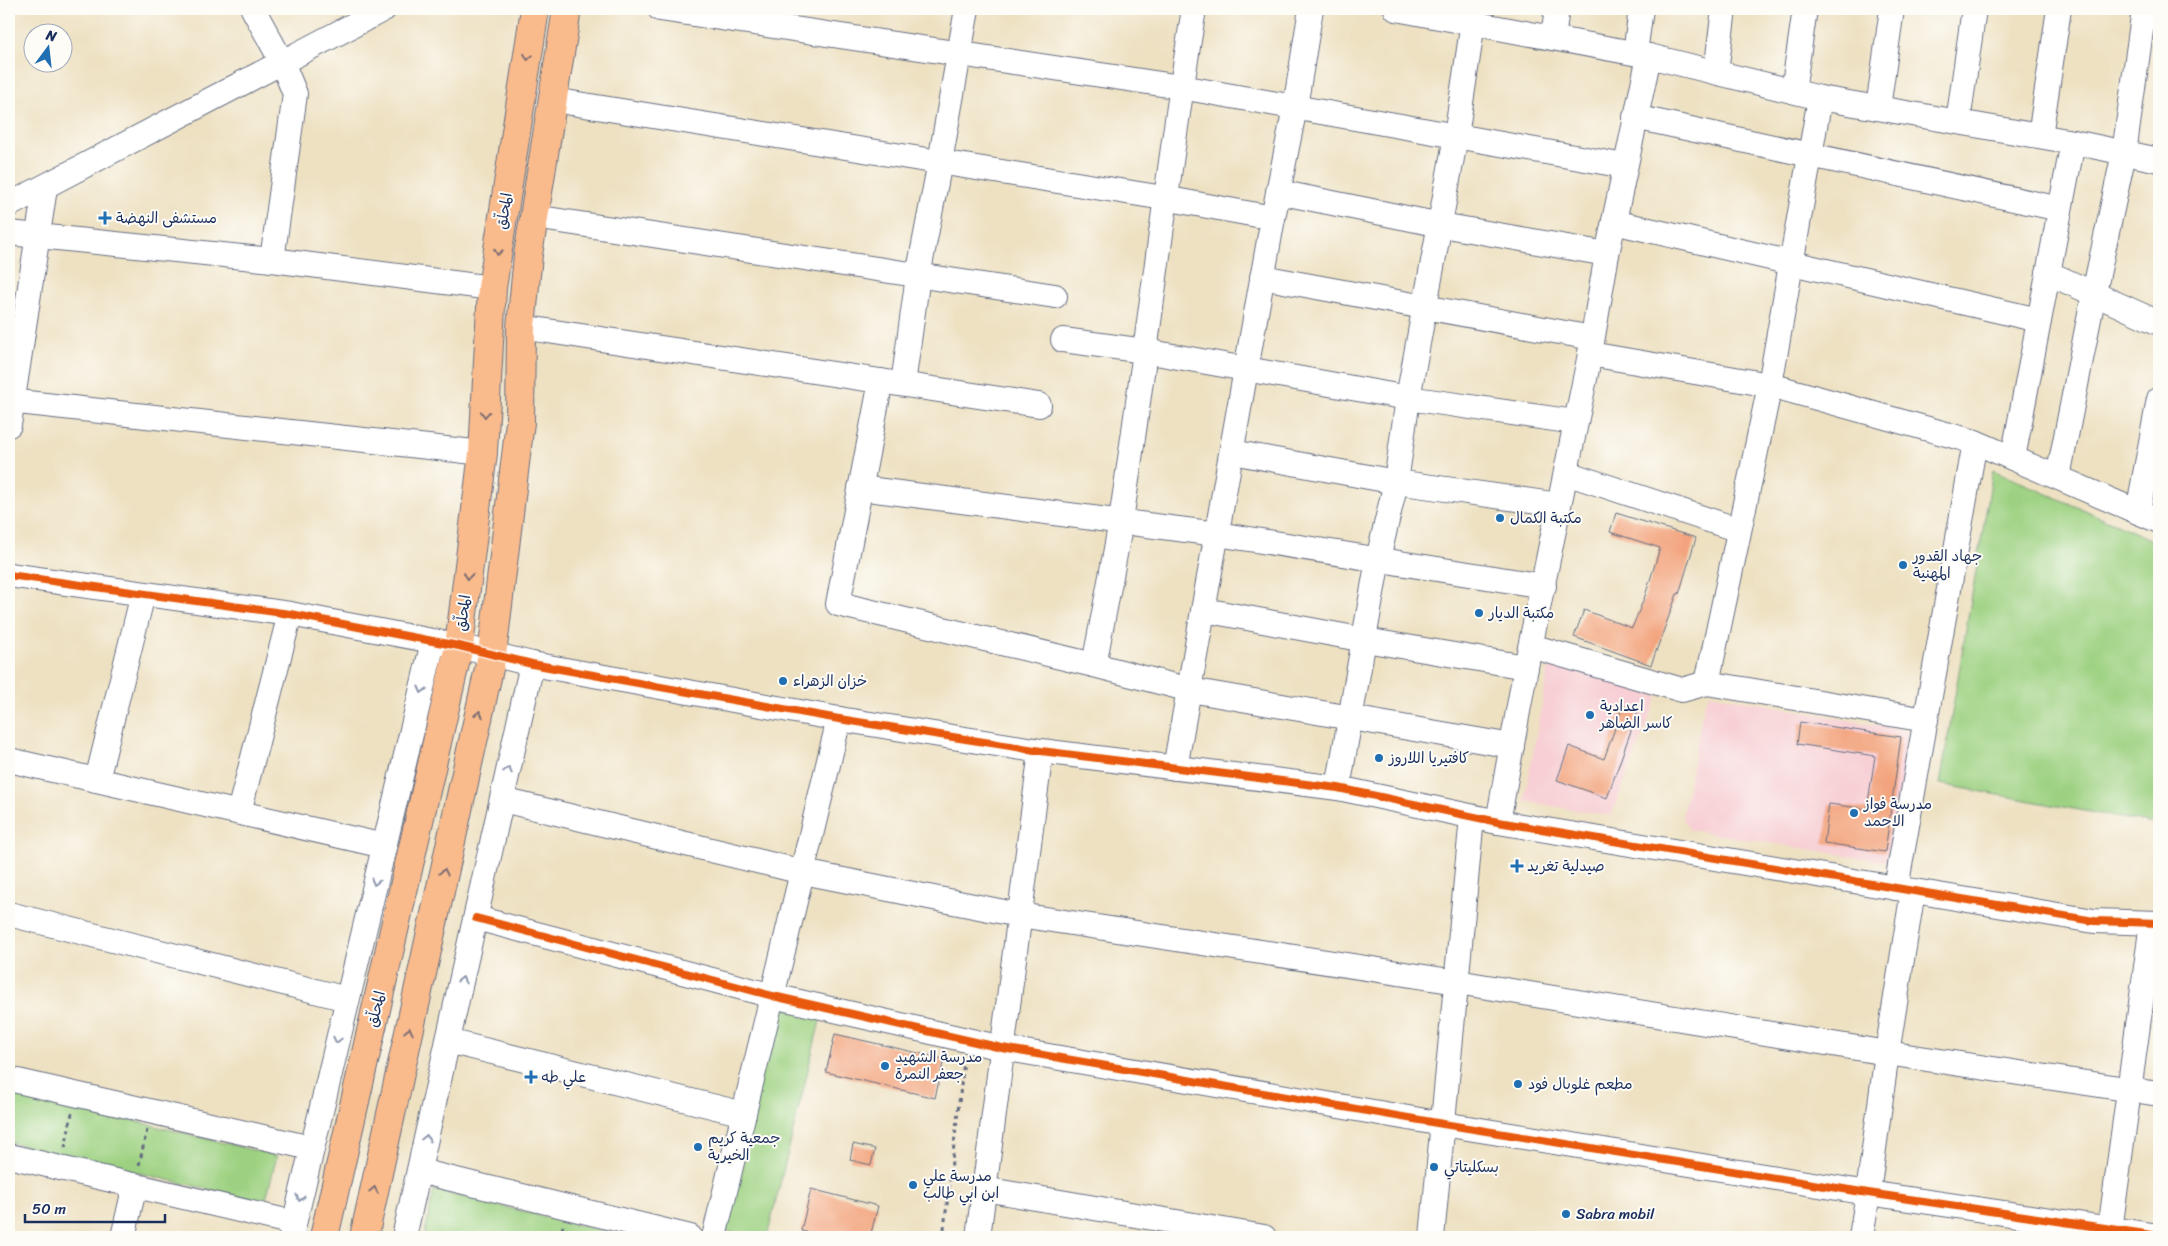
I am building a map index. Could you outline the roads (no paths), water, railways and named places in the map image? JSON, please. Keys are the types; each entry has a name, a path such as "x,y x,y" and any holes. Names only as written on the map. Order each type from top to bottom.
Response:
{"highway":[{"name":"المحلّق","path":"324,1237 446,644 483,453 492,288 535,9"},
{"name":"المحلّق","path":"364,1237 492,654 520,422 522,327 534,217 567,9"}],"street":[{"path":"253,9 282,62 295,94 272,260"},
{"path":"9,205 45,188 384,9"},
{"path":"660,9 1181,87 1625,166"},
{"path":"966,9 918,276 892,383 860,488 838,604 1094,665 1190,690 1512,746"},
{"path":"1094,665 1120,522 1145,350 1164,198 1194,9"},
{"path":"1175,768 1262,277 1296,107 1310,9"},
{"path":"1396,9 1474,16 1553,38 1642,54 1820,98 2073,142 2159,160"},
{"path":"1553,38 1557,9"},
{"path":"1498,822 1528,656 1544,586 1635,117 1642,54 1641,9"},
{"path":"1716,72 1724,9"},
{"path":"1793,91 1805,9"},
{"path":"1878,108 1892,9"},
{"path":"1958,122 1974,9"},
{"path":"2040,136 2059,9"},
{"path":"2058,477 2124,153 2144,9"},
{"path":"1338,788 1378,559 1396,482 1408,398 1456,136 1474,16"},
{"path":"1707,683 1770,385 1820,98"},
{"path":"553,100 1164,198 1273,218"},
{"path":"1635,117 2060,209"},
{"path":"2013,458 2073,142"},
{"path":"9,425 11,401 45,188"},
{"path":"1278,192 1441,225 1607,254"},
{"path":"534,217 1055,296"},
{"path":"1614,222 2039,320"},
{"path":"9,232 38,237 272,260 492,288"},
{"path":"2048,273 2159,323"},
{"path":"1262,277 1426,307 1591,346 1770,385 1975,442 2149,516 2159,399"},
{"path":"522,327 1039,404"},
{"path":"1063,340 1145,350 1408,398 1575,422"},
{"path":"11,401 483,453"},
{"path":"1861,1237 1886,1053 1904,890 1926,720 1975,442"},
{"path":"1232,452 1396,482 1560,505"},
{"path":"1566,474 1740,530"},
{"path":"860,488 1217,534 1544,586"},
{"path":"9,575 290,614 446,644 532,664 839,719 1041,751 1338,788 1498,822 1904,890 2094,921 2156,923 2129,1089 2110,1233"},
{"path":"97,780 143,594"},
{"path":"1204,610 1365,640 1528,656 1682,690 1707,683 1926,720"},
{"path":"239,812 290,614"},
{"path":"9,1156 135,1185 292,1230 384,846 446,644"},
{"path":"404,1237 532,664"},
{"path":"714,1237 839,719"},
{"path":"978,1237 1041,751"},
{"path":"9,760 384,846"},
{"path":"502,800 803,872 1019,915 1457,982 1886,1053 2159,1094"},
{"path":"1432,1237 1472,817"},
{"path":"9,914 347,999"},
{"path":"476,918 773,996 1002,1048 1443,1124 1868,1194 2110,1233 2159,1236"},
{"path":"448,1041 744,1114"},
{"path":"9,1079 312,1148"},
{"path":"419,1171 690,1237"},
{"path":"123,1237 135,1185"},
{"path":"984,1189 1264,1237"}],"place":[{"name":"مستشفى النهضة","path":"105,218"},
{"name":"مكتبة الكمال","path":"1500,518"},
{"name":"جهاد القدور المهنية","path":"1903,565"},
{"name":"مكتبة الديار","path":"1479,613"},
{"name":"خزان الزهراء","path":"783,681"},
{"name":"اعدادية كاسر الضاهر","path":"1590,715"},
{"name":"كافتيريا اللاروز","path":"1379,758"},
{"name":"مدرسة فواز الاحمد","path":"1854,813"},
{"name":"صيدلية تغريد","path":"1517,866"},
{"name":"مدرسة الشهيد جعفر النمرة","path":"885,1066"},
{"name":"علي طه","path":"531,1077"},
{"name":"مطعم غلوبال فود","path":"1518,1084"},
{"name":"جمعية كريم الخيرية","path":"698,1147"},
{"name":"بسكليتاتي","path":"1434,1167"},
{"name":"مدرسة علي ابن ابي طالب","path":"913,1185"},
{"name":"Sabra mobil","path":"1566,1214"}]}
